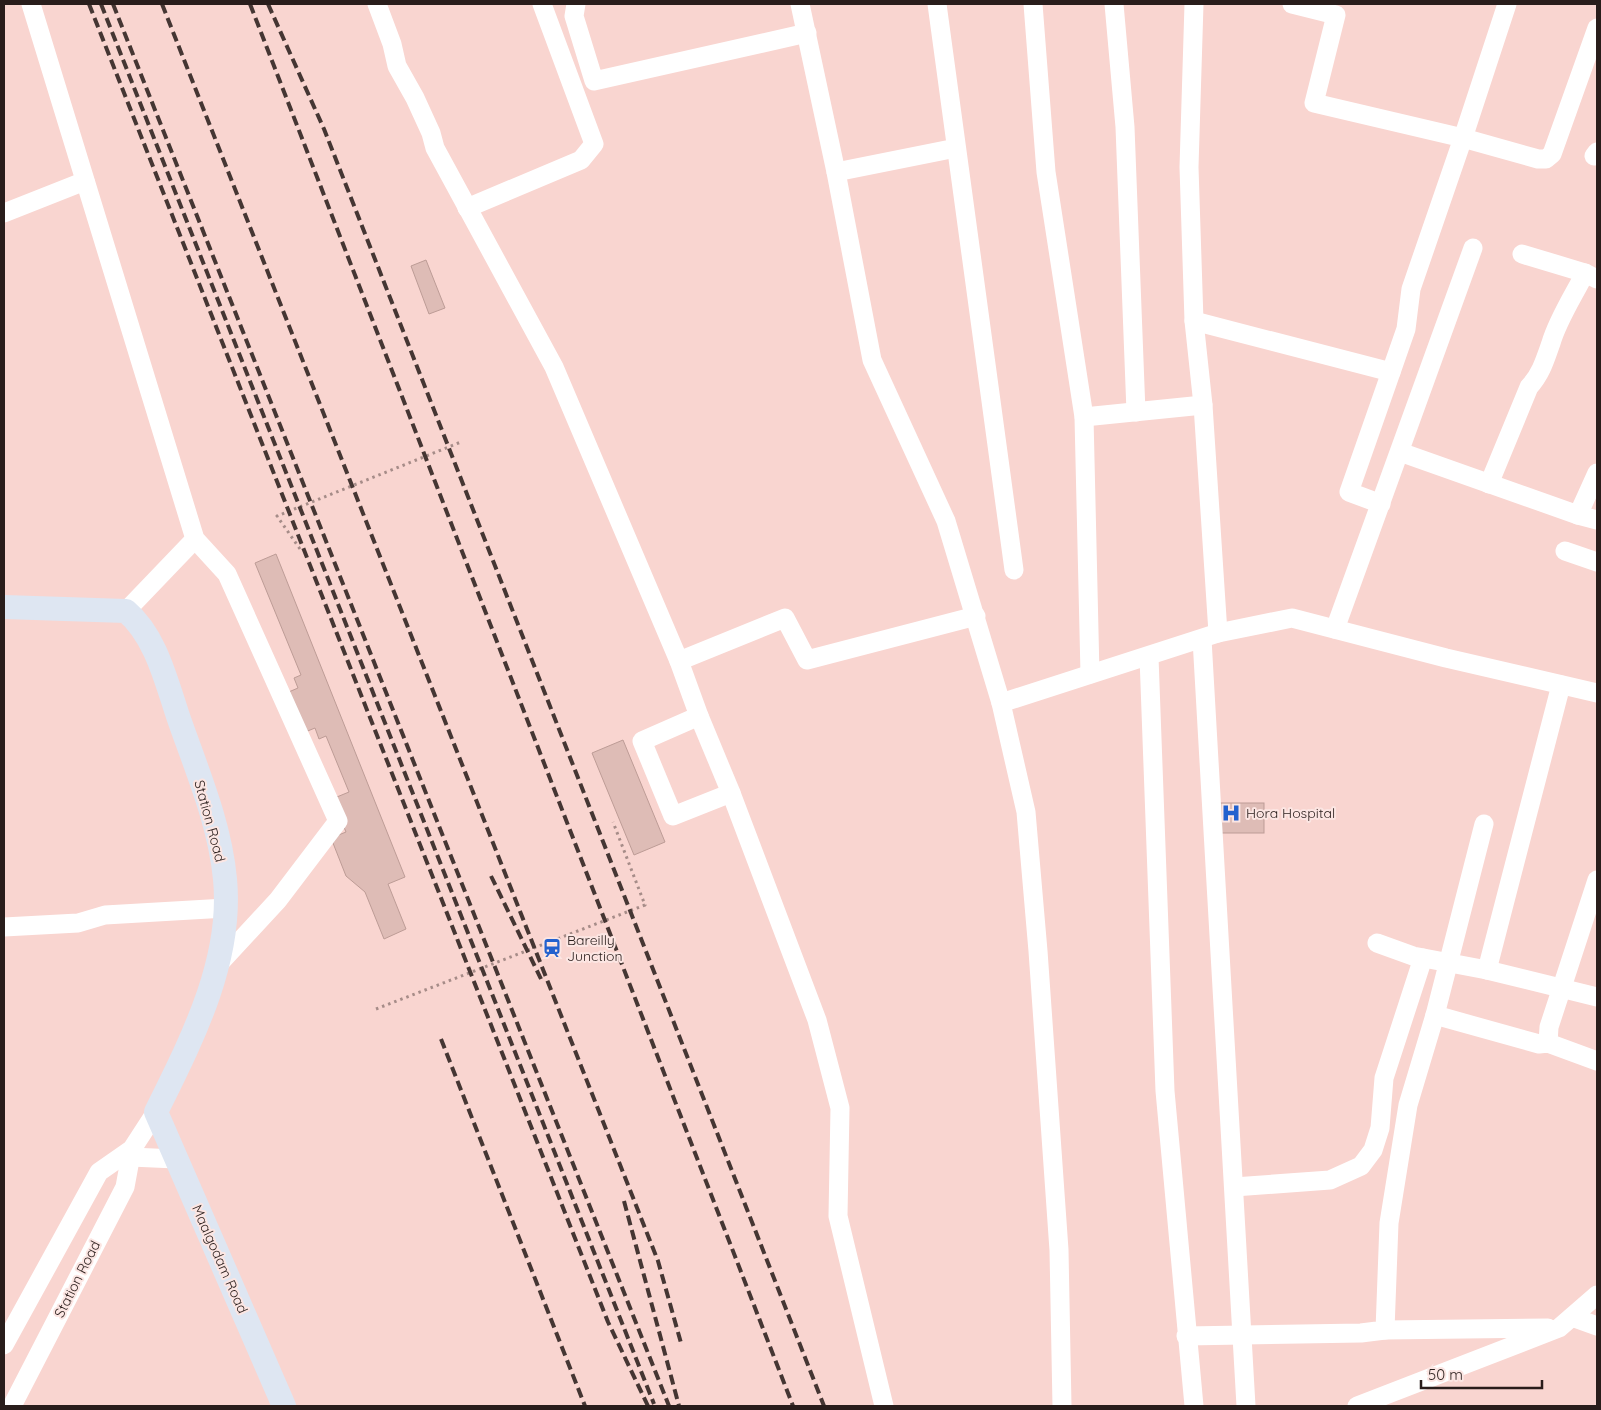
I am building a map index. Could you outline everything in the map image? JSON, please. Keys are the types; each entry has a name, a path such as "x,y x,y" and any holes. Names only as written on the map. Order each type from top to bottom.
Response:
{"main road":[{"path":"4,607 126,611"},
{"name":"Station Road","path":"126,611 135,619 150,643 189,747 219,844 225,879 226,908 216,968 208,997 184,1055 156,1112"},
{"name":"Maalgodam Road","path":"156,1112 284,1406"}],"street":[{"path":"31,4 195,539 227,574 338,821 278,900 216,968"},
{"path":"377,4 392,44 397,66 419,107 434,148 554,367 679,661 817,1020 840,1108 838,1216 884,1406"},
{"path":"467,208 581,160 594,144 542,4"},
{"path":"576,4 574,16 594,81"},
{"path":"800,4 836,172 872,360 946,521 1001,703 1026,812 1038,951 1059,1250 1062,1406"},
{"path":"937,4 1014,570"},
{"path":"1033,4 1046,172 1084,417 1090,674"},
{"path":"1114,4 1125,127 1136,412"},
{"path":"1194,4 1189,167 1194,321 1203,405 1210,636 1234,1186 1246,1406"},
{"path":"1292,4 1336,15 1314,103 1463,138 1538,159 1546,159 1552,154 1597,28"},
{"path":"1381,504 1349,492 1406,329 1411,289 1507,4"},
{"path":"574,92 594,81 807,33"},
{"path":"836,172 956,148"},
{"path":"4,213 85,181"},
{"path":"1335,629 1473,248"},
{"path":"1489,484 1529,387 1541,371 1548,356 1551,342 1591,276 1522,254"},
{"path":"1194,321 1391,372"},
{"path":"1084,417 1203,405"},
{"path":"1400,452 1597,520"},
{"path":"1578,515 1597,473"},
{"path":"126,611 195,539"},
{"path":"1565,551 1597,562"},
{"path":"679,661 785,618 807,660 976,616"},
{"path":"1001,703 1210,636 1292,618 1597,693"},
{"path":"1149,657 1165,1090 1186,1336 1194,1406"},
{"path":"1488,970 1561,684"},
{"path":"699,716 642,741 673,816 731,793"},
{"path":"1385,1330 1390,1223 1406,1115 1435,1015 1484,824"},
{"path":"1548,1043 1549,1027 1597,880"},
{"path":"4,927 27,927 78,922 105,915 226,908"},
{"path":"1377,943 1423,958 1488,970 1597,997"},
{"path":"1234,1186 1330,1180 1361,1166 1373,1150 1378,1135 1384,1078 1423,958"},
{"path":"1435,1015 1539,1044 1548,1043 1597,1061"},
{"name":"Station Road","path":"12,1406 125,1186 131,1153 156,1112"},
{"path":"131,1153 176,1159"},
{"name":"Station Road","path":"4,1345 99,1172 131,1153"},
{"path":"1367,1404 1566,1322 1597,1295"},
{"path":"1186,1336 1361,1333 1385,1330 1566,1322 1597,1326"}],"path":[{"path":"300,549 277,516 461,442"},
{"path":"376,1009 645,905 613,822"}],"building":[{"path":"426,260 445,308 429,314 411,266"},
{"path":"276,554 405,877 388,884 406,929 384,939 365,892 346,876 331,838 346,832 332,799 349,792 326,736 319,739 315,728 293,737 277,697 298,688 294,678 301,675 255,563"},
{"path":"623,740 665,842 634,855 592,753"},
{"path":"1215,803 1264,803 1264,833 1215,833"}],"railway":[{"path":"89,4 608,1322 648,1406"},
{"path":"101,4 654,1404"},
{"path":"113,4 669,1406"},
{"path":"162,4 658,1261 681,1343"},
{"path":"250,4 793,1406"},
{"path":"268,4 324,129 824,1406"},
{"path":"491,876 541,979"},
{"path":"441,1039 585,1406"},
{"path":"624,1201 679,1406"}],"place":[{"name":"Hora Hospital","path":"1231,813"},
{"name":"Bareilly Junction","path":"552,948"}]}
